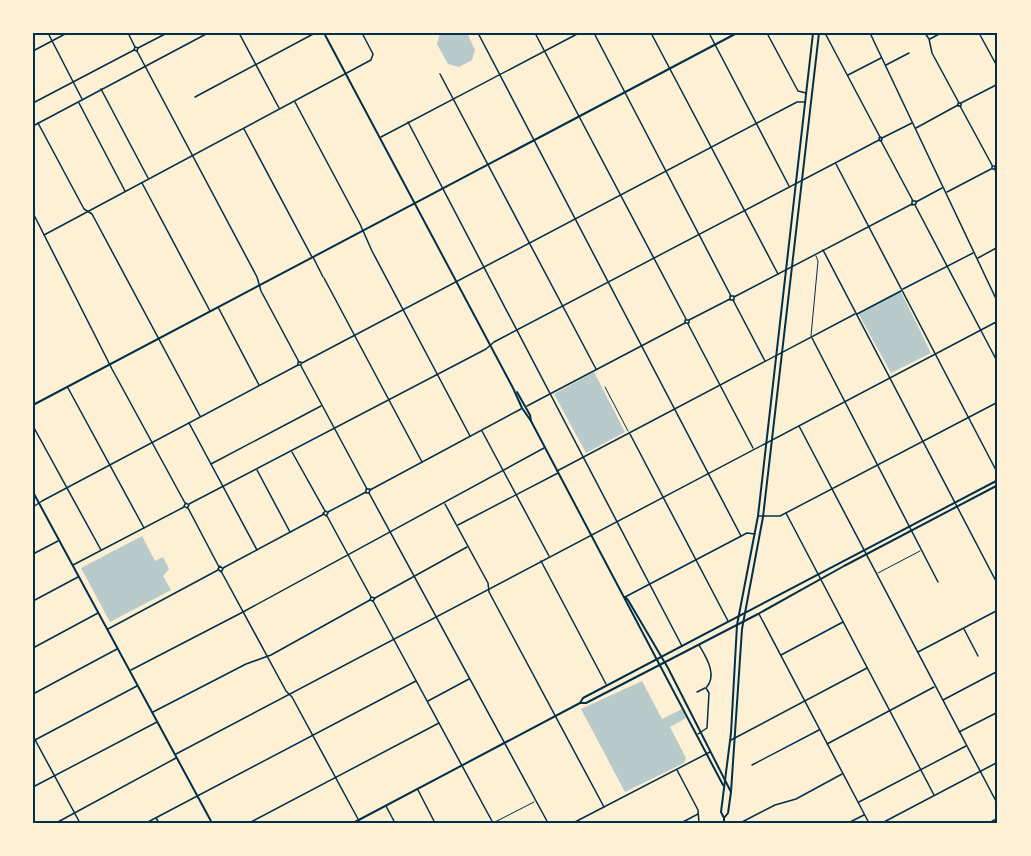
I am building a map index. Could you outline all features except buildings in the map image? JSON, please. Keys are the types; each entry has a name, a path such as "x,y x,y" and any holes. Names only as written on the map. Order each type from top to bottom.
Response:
{"main road":[{"path":"324,33 491,345 515,396 531,421 625,597 686,699 699,734"},
{"path":"33,405 737,33"},
{"path":"724,823 722,812 730,741 737,625 758,516 813,33"},
{"path":"724,818 728,813 731,792 743,622 763,517 819,33"},
{"path":"515,392 519,394 526,406 531,421"},
{"path":"580,703 583,698 998,480"},
{"path":"353,823 580,703 594,699 665,663 998,485"},
{"path":"33,492 212,823"},
{"path":"625,597 625,602 699,734 725,788"},
{"path":"708,752 731,792"}],"street":[{"path":"48,33 82,100"},
{"path":"33,51 67,33"},
{"path":"128,33 334,428 548,823"},
{"path":"33,103 167,33"},
{"path":"33,126 208,33"},
{"path":"239,33 279,109"},
{"path":"195,97 315,33"},
{"path":"44,235 373,58 362,33"},
{"path":"478,33 741,536"},
{"path":"535,33 754,449"},
{"path":"380,137 579,33"},
{"path":"594,33 765,362"},
{"path":"651,33 778,274"},
{"path":"709,33 789,186"},
{"path":"825,33 998,363"},
{"path":"870,33 998,303"},
{"path":"925,33 930,39 930,49 998,176"},
{"path":"930,39 941,33"},
{"path":"980,33 998,68"},
{"path":"768,34 798,91 807,94"},
{"path":"885,65 909,53"},
{"path":"847,75 881,57"},
{"path":"440,74 596,369"},
{"path":"915,128 998,84"},
{"path":"101,89 149,179"},
{"path":"295,101 470,436"},
{"path":"33,507 574,218 798,101 806,102"},
{"path":"78,102 125,191"},
{"path":"408,122 683,647"},
{"path":"185,503 189,504 223,487 438,375 517,329 912,122"},
{"path":"38,123 84,209 92,214 200,416"},
{"path":"244,128 422,462"},
{"path":"835,163 998,474"},
{"path":"946,193 994,167"},
{"path":"141,183 210,311"},
{"path":"526,406 943,187"},
{"path":"33,213 110,364 185,503 184,507"},
{"path":"977,258 998,247"},
{"path":"823,250 998,585"},
{"path":"457,526 674,409 974,253"},
{"path":"218,307 260,385"},
{"path":"56,823 393,638 998,321"},
{"path":"811,338 938,582"},
{"path":"67,387 144,528"},
{"path":"758,516 776,517 786,513 998,402"},
{"path":"211,464 322,405"},
{"path":"219,567 223,568 522,408"},
{"path":"189,423 257,550"},
{"path":"799,425 998,805"},
{"path":"33,426 101,550"},
{"path":"482,430 549,556"},
{"path":"629,433 729,623"},
{"path":"130,671 545,448"},
{"path":"291,450 493,823"},
{"path":"256,469 290,532"},
{"path":"444,503 604,807"},
{"path":"189,504 188,508 219,567 218,570"},
{"path":"73,565 184,507 188,508"},
{"path":"786,513 934,795"},
{"path":"625,597 741,536 748,533 760,535"},
{"path":"33,554 59,540"},
{"path":"152,712 246,664 268,657 468,546"},
{"path":"540,561 607,686"},
{"path":"223,568 222,571 243,612 358,820"},
{"path":"107,629 218,570 222,571"},
{"path":"33,601 79,577"},
{"path":"918,652 998,610"},
{"path":"33,648 99,613"},
{"path":"758,614 869,823"},
{"path":"780,655 843,622"},
{"path":"963,628 978,656"},
{"path":"697,692 710,684 711,667 699,645"},
{"path":"33,694 118,649"},
{"path":"730,741 867,667"},
{"path":"943,700 998,671"},
{"path":"428,702 470,679"},
{"path":"146,823 416,681"},
{"path":"34,741 138,686"},
{"path":"827,744 935,686"},
{"path":"699,734 706,728 709,693 706,688"},
{"path":"960,732 998,712"},
{"path":"33,787 157,722"},
{"path":"249,823 439,723"},
{"path":"752,765 820,730"},
{"path":"33,735 34,741 80,823"},
{"path":"858,803 967,746"},
{"path":"573,823 708,752"},
{"path":"882,823 998,762"},
{"path":"676,769 699,813 699,823"},
{"path":"740,823 775,805 796,799 843,774"},
{"path":"417,789 435,823"},
{"path":"386,806 395,823"},
{"path":"681,823 699,813"},
{"path":"848,823 864,814"},
{"path":"156,817 159,823"},
{"path":"989,823 997,819 997,823"}],"lane":[{"path":"811,338 818,261 815,254"},
{"path":"605,387 629,433"},
{"path":"877,574 922,550"},
{"path":"493,823 536,801"}],"shaded area":[{"path":"440,33 467,33 475,50 472,60 459,67 448,64 437,44"},
{"path":"900,290 931,353 891,373 858,313"},
{"path":"594,372 625,432 586,453 554,394"},
{"path":"142,536 155,561 163,557 169,569 163,576 171,590 110,622 81,568"},
{"path":"642,681 662,719 682,709 686,718 670,727 686,758 684,763 625,792 581,709"}]}
